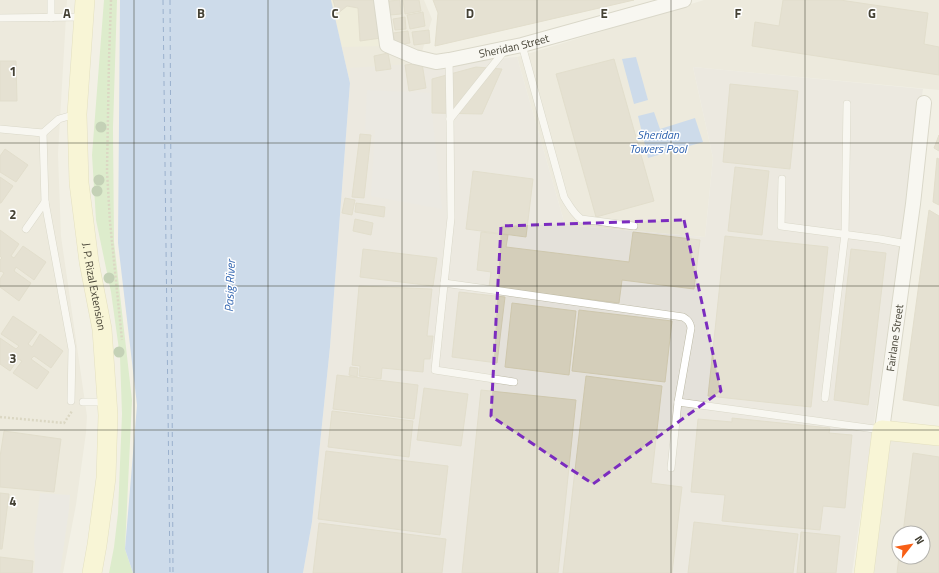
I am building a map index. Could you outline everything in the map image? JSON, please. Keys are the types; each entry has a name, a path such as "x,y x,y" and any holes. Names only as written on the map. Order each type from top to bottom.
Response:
{"main road":[{"name":"J. P. Rizal Extension","path":"84,8 77,114 79,183 90,262 102,329 108,402 106,478 92,573"},
{"path":"882,430 939,436"},
{"name":"Fairlane Street","path":"864,573 882,430"}],"street":[{"name":"Sheridan Street","path":"381,0 387,45 415,57 436,62 522,45 682,0"},
{"name":"Fairlane Street","path":"882,430 924,103"}],"lane":[{"path":"51,0 51,18"},
{"path":"0,18 51,18 84,8"},
{"path":"522,45 564,197 570,207 575,215 581,219 634,226"},
{"path":"450,119 506,48"},
{"path":"449,60 451,218 435,370 514,382"},
{"path":"825,398 846,234 847,104"},
{"path":"0,129 43,133 59,120 77,114"},
{"path":"43,133 45,202 72,349 71,401"},
{"path":"782,179 781,226 846,234 907,244"},
{"path":"26,229 45,202"},
{"path":"444,283 684,317 687,319 691,328 678,402 671,468"},
{"path":"83,402 108,402"},
{"path":"678,402 882,430"}],"path":[{"path":"111,0 108,68 107,171 110,222 122,340"},
{"path":"0,417 64,423 71,411 78,412"}],"highlighted area":[{"path":"684,220 721,391 593,484 491,416 501,226"}],"shaded area":[{"path":"0,0 67,0 58,154 61,236 87,416 76,505 63,573 0,573"},
{"path":"331,0 424,0 432,19 417,68 350,83"},
{"path":"331,0 378,0 384,46 342,47"},
{"path":"704,0 939,0 939,90 693,67 713,158 705,237 565,225 517,57"},
{"path":"517,57 565,225 705,237 713,158 693,67 923,89 852,573 303,573 312,522 330,347 350,68"},
{"path":"367,90 430,93 442,209 371,196 375,130 365,130"},
{"path":"882,429 939,434 939,573 865,573"},
{"path":"40,493 70,495 60,573 34,573 34,542"}],"green space":[{"path":"104,0 117,0 113,128 114,242 132,400 125,549 133,573 109,573 118,513 122,414 120,357 111,292 96,220 92,155"}],"water":[{"name":"Pasig River","path":"120,0 331,0 350,83 330,347 312,522 303,573 133,573 125,549 137,405 118,243"},
{"name":"Sheridan Towers Pool","path":"636,57 648,100 634,104 622,59"},
{"name":"Sheridan Towers Pool","path":"654,112 660,129 695,118 703,142 648,158 638,116"}],"building":[{"path":"333,0 374,0 381,38 360,41 358,8 347,6 337,14"},
{"path":"400,0 401,14 390,15 389,1"},
{"path":"403,0 419,0 421,11 405,14"},
{"path":"433,0 634,0 435,46 438,13"},
{"path":"783,0 840,0 928,13 924,44 939,47 939,75 752,46 755,22 779,26"},
{"path":"423,12 425,26 410,29 407,15"},
{"path":"405,17 406,29 395,30 393,19"},
{"path":"429,30 430,43 414,45 412,32"},
{"path":"408,31 410,43 395,45 393,33"},
{"path":"388,53 391,69 376,71 374,56"},
{"path":"614,59 654,201 596,217 556,74"},
{"path":"0,61 16,61 17,101 0,101"},
{"path":"422,63 426,88 409,91 405,65"},
{"path":"476,67 502,69 482,114 432,113 432,79"},
{"path":"730,84 798,91 790,169 723,162"},
{"path":"360,134 371,135 364,198 352,197"},
{"path":"939,135 939,151 934,148"},
{"path":"5,149 28,165 16,182 0,172 0,156"},
{"path":"937,158 939,159 939,205 933,202"},
{"path":"735,167 769,171 762,235 728,231"},
{"path":"473,171 533,179 526,237 466,229"},
{"path":"0,177 13,186 1,203 0,203"},
{"path":"345,198 355,200 352,215 342,213"},
{"path":"356,203 385,207 384,217 355,212"},
{"path":"929,210 939,216 939,406 903,400"},
{"path":"355,219 373,223 371,235 353,231"},
{"path":"0,230 19,244 11,256 14,258 23,246 46,262 34,280 16,267 14,271 31,283 19,301 0,287 0,279 4,273 1,271 0,272 0,260 2,258 0,256"},
{"path":"481,232 508,235 506,247 629,262 633,232 700,240 694,289 622,280 619,303 489,287 491,272 477,270"},
{"path":"725,236 828,247 811,407 708,396"},
{"path":"363,249 437,258 433,286 360,277"},
{"path":"851,249 886,253 868,405 834,400"},
{"path":"359,286 432,289 427,336 433,336 430,359 424,359 423,372 382,368 381,379 359,376 360,366 352,365"},
{"path":"459,292 505,297 497,363 452,357"},
{"path":"512,303 576,311 569,375 505,367"},
{"path":"579,310 672,321 665,382 572,371"},
{"path":"13,316 37,332 28,344 32,347 40,334 63,351 51,368 34,356 31,359 49,372 37,389 13,373 22,361 18,359 10,371 0,364 0,338 16,349 19,346 1,334"},
{"path":"350,367 358,368 357,377 349,375"},
{"path":"337,375 418,385 414,419 333,409"},
{"path":"586,376 662,386 651,483 682,487 672,573 563,573"},
{"path":"424,388 468,394 461,446 417,440"},
{"path":"481,390 576,400 558,573 462,573"},
{"path":"332,411 413,421 409,457 328,447"},
{"path":"732,418 830,428 829,433 852,435 845,508 823,506 820,530 722,521 725,495 691,492 698,419 732,422"},
{"path":"4,431 61,439 54,492 0,487 0,457"},
{"path":"326,451 448,466 440,535 318,519"},
{"path":"913,453 939,457 939,573 897,573 898,565 931,565 931,525 904,525"},
{"path":"0,493 9,494 2,549 0,549"},
{"path":"694,522 798,534 793,573 688,573"},
{"path":"319,523 446,539 442,573 313,573"},
{"path":"801,532 840,536 836,573 797,573"},
{"path":"0,557 33,561 32,573 0,573"}],"ferry route":[{"path":"163,0 170,573"},
{"path":"170,0 173,573"}]}
